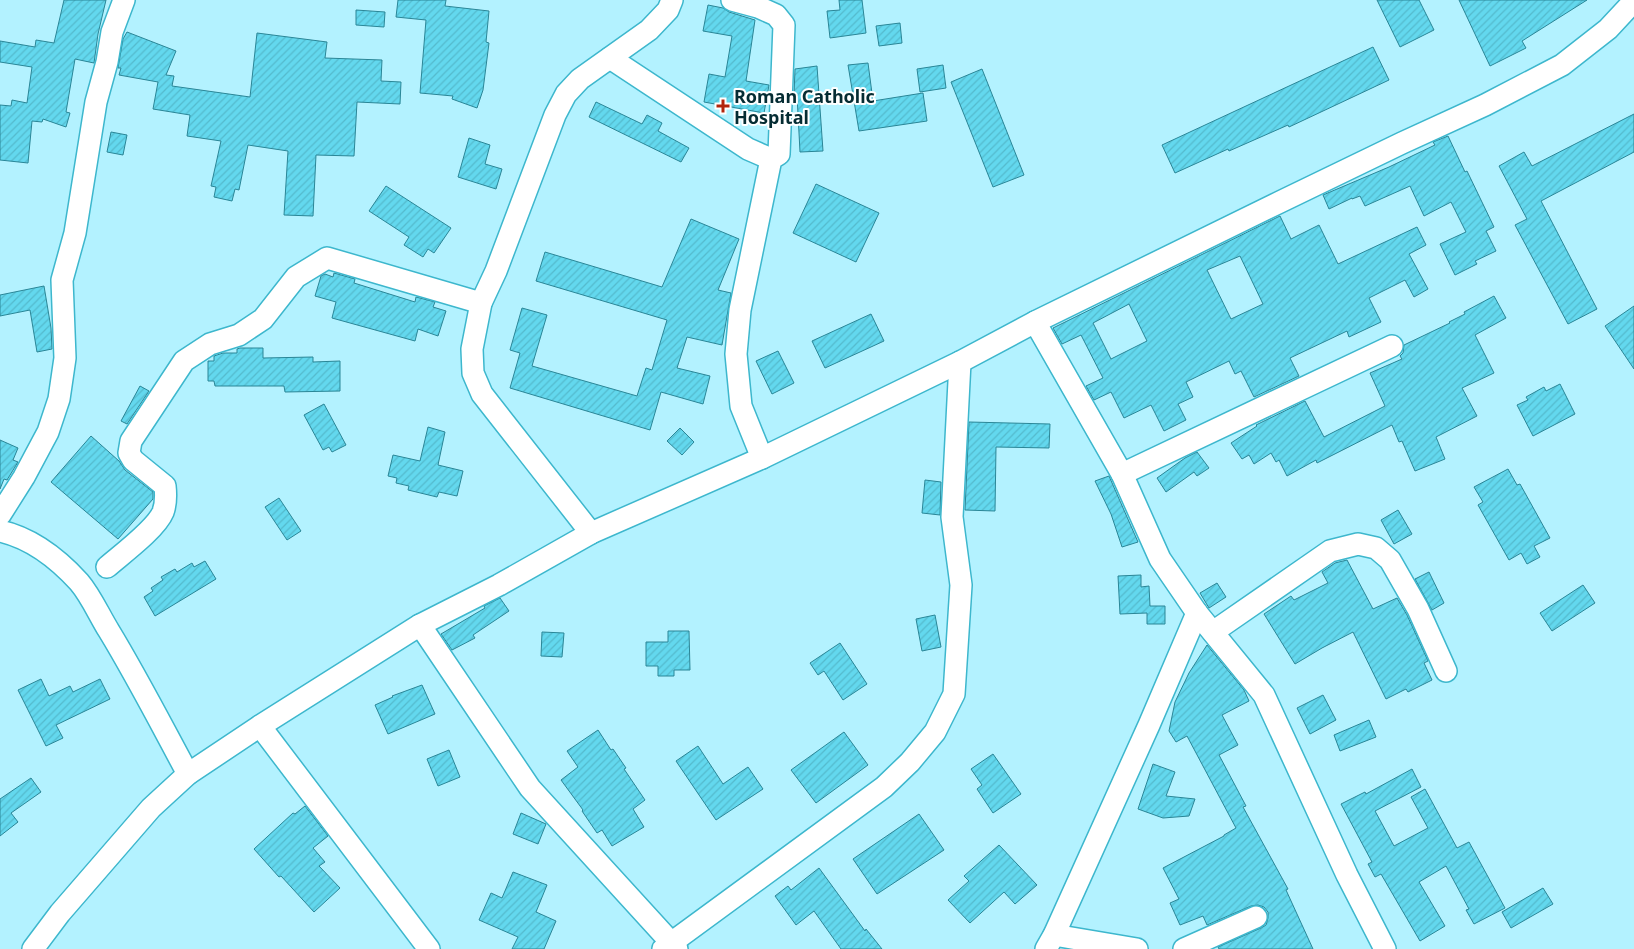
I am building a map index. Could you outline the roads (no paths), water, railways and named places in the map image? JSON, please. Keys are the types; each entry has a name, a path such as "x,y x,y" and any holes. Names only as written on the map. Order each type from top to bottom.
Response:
{"street":[{"path":"0,515 24,477 48,432 59,399 65,358 62,280 75,233 96,102 107,62 112,32 124,0"},
{"path":"591,533 482,394 473,373 472,349 481,304 496,272 540,152 566,94 580,79 650,30 668,10 672,0"},
{"path":"732,0 776,14 784,25 779,154 771,159 740,310 736,354 740,406 762,458"},
{"path":"33,949 60,913 151,808 188,774 420,625 499,585 591,533 762,458 960,362 1035,322 1402,143 1485,105 1562,65 1608,29 1634,1"},
{"path":"610,58 748,149 771,159"},
{"path":"107,567 158,521 164,511 165,486 132,460 129,453 131,441 184,361 210,344 240,335 263,319 296,276 327,258 481,304"},
{"path":"1035,322 1122,474 1160,559 1197,613 1264,695 1347,875 1385,949"},
{"path":"1122,474 1392,346"},
{"path":"420,625 530,788 670,947 884,787 910,762 935,732 954,694 961,585 952,517 960,362"},
{"path":"0,532 10,534 38,546 63,566 80,584 130,666 188,774"},
{"path":"1213,632 1330,551 1358,544 1376,548 1390,560 1418,608 1446,672"},
{"path":"1136,949 1050,942 1197,613"},
{"path":"260,726 429,949"},
{"path":"1184,949 1256,917"}],"place":[{"name":"Roman Catholic Hospital","path":"723,106"}]}
